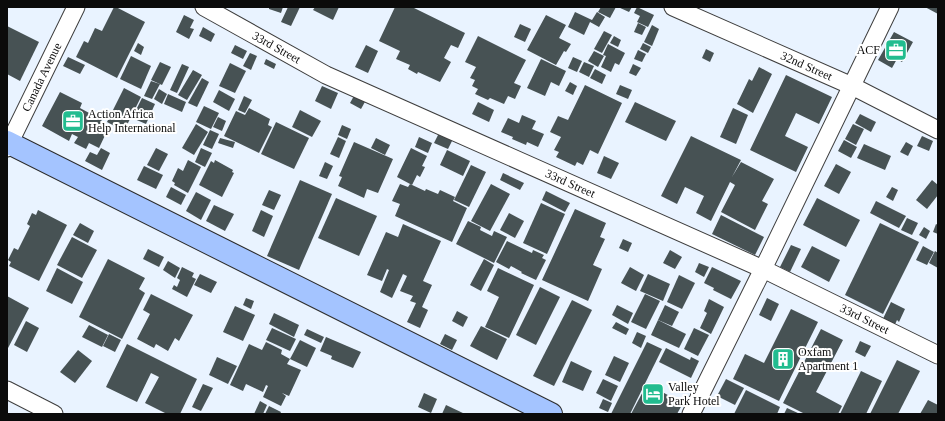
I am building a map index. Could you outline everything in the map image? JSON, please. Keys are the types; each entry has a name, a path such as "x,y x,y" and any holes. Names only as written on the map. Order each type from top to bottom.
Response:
{"street":[{"name":"Canada Avenue","path":"8,144 76,7"},
{"name":"33rd Street","path":"204,7 326,75 763,269 938,355"},
{"name":"32nd Street","path":"673,7 852,86 938,130"},
{"path":"691,414 890,7"},
{"path":"8,144 551,414"},
{"path":"7,390 54,414"}],"building":[{"path":"114,7 145,22 117,78 76,57 84,41 88,43 95,28 102,31"},
{"path":"269,7 283,7 281,13 269,9"},
{"path":"288,7 300,7 291,26 281,22"},
{"path":"315,7 339,7 333,20 313,10"},
{"path":"395,7 412,7 465,33 458,48 451,45 444,58 451,62 440,82 418,72 417,74 408,69 410,65 396,59 400,51 379,41"},
{"path":"601,7 616,7 610,18 598,12"},
{"path":"618,7 632,7 629,12"},
{"path":"637,7 654,15 648,27 637,22 640,16 634,13"},
{"path":"925,7 938,7 938,14"},
{"path":"575,12 592,20 597,12 605,17 599,27 590,22 584,35 568,27"},
{"path":"184,15 194,20 190,28 194,29 189,39 176,32"},
{"path":"546,15 566,25 559,38 571,44 566,52 564,51 556,65 527,50"},
{"path":"638,23 646,27 642,35 634,32"},
{"path":"520,24 531,29 525,42 514,37"},
{"path":"652,25 659,29 652,46 644,42"},
{"path":"7,26 39,42 20,81 7,74"},
{"path":"203,27 215,34 211,42 199,36"},
{"path":"604,31 612,35 602,53 594,49"},
{"name":"ACF","path":"894,32 913,42 902,62 897,59 892,68 878,60"},
{"path":"478,36 526,60 514,83 521,86 515,99 508,96 504,104 490,98 488,100 475,94 478,89 472,86 475,80 470,78 476,67 465,62"},
{"path":"614,36 621,40 618,47 610,43"},
{"path":"138,43 144,47 141,55 134,51"},
{"path":"643,43 651,47 648,53 640,49"},
{"path":"608,44 625,53 619,65 615,63 611,72 601,67 606,56 603,55"},
{"path":"235,45 247,51 243,59 231,53"},
{"path":"366,45 378,51 368,73 355,67"},
{"path":"706,49 714,53 710,62 702,58"},
{"path":"638,50 646,54 642,62 634,59"},
{"path":"594,51 604,56 598,67 588,61"},
{"path":"250,53 257,56 251,70 243,66"},
{"path":"131,56 151,66 141,89 120,79"},
{"path":"68,57 85,65 80,74 63,66"},
{"path":"573,57 582,61 577,72 568,68"},
{"path":"266,59 276,64 274,69 264,64"},
{"path":"541,59 566,71 559,86 551,82 545,96 527,88"},
{"path":"160,62 171,67 162,85 151,80"},
{"path":"584,62 594,66 589,77 579,72"},
{"path":"230,63 246,71 235,93 219,86"},
{"path":"182,64 189,67 177,93 170,90"},
{"path":"633,64 641,68 636,76 629,73"},
{"path":"759,67 772,74 753,113 737,104 749,79 752,81"},
{"path":"595,69 606,75 602,84 590,78"},
{"path":"193,70 202,75 187,100 178,95"},
{"path":"786,75 832,97 819,124 796,113 785,136 808,147 796,172 750,150"},
{"path":"202,78 209,82 197,107 188,103"},
{"path":"151,81 160,84 152,99 144,96"},
{"path":"570,82 577,86 573,95 565,91"},
{"path":"585,85 622,103 598,154 590,150 583,165 577,162 575,166 556,157 559,152 554,150 561,137 550,132 558,116 568,120"},
{"path":"620,85 632,90 628,99 616,94"},
{"path":"322,86 338,93 331,109 315,101"},
{"path":"124,88 141,97 124,131 107,122"},
{"path":"159,89 167,94 162,104 154,99"},
{"path":"219,90 235,99 229,111 213,102"},
{"name":"Action Africa Help International","path":"60,92 82,103 80,108 102,120 100,122 109,127 99,148 89,143 86,149 74,143 78,137 72,134 69,141 42,126"},
{"path":"168,94 186,102 182,112 164,104"},
{"path":"355,94 366,100 361,109 350,103"},
{"path":"244,96 252,100 245,113 238,110"},
{"path":"142,98 155,104 146,124 132,118"},
{"path":"478,102 494,110 489,122 472,114"},
{"path":"635,102 676,121 666,141 625,122"},
{"path":"204,106 219,113 211,129 196,122"},
{"path":"249,108 270,119 268,125 272,127 259,153 224,136 236,111 245,115"},
{"path":"733,108 748,115 736,144 720,137"},
{"path":"300,110 321,121 312,137 292,127"},
{"path":"860,114 876,122 871,132 855,123"},
{"path":"522,115 536,121 532,129 544,134 538,147 527,142 526,145 501,132 508,118 519,123"},
{"path":"218,117 226,121 222,131 213,127"},
{"path":"276,122 309,138 294,169 261,154"},
{"path":"196,124 208,132 194,155 182,148"},
{"path":"853,124 864,129 856,145 845,139"},
{"path":"342,125 351,129 347,139 338,135"},
{"path":"210,130 219,134 212,149 203,145"},
{"path":"439,133 453,139 448,149 434,143"},
{"path":"691,136 741,160 732,177 741,162 774,179 762,201 768,204 755,230 721,212 735,185 730,182 711,221 696,213 704,196 685,187 677,204 661,196"},
{"path":"922,136 933,141 929,151 917,146"},
{"path":"338,137 346,141 339,158 330,154"},
{"path":"419,137 432,143 428,153 415,147"},
{"path":"220,138 235,142 233,148 218,143"},
{"path":"376,138 390,145 385,155 371,148"},
{"path":"844,140 857,147 851,158 838,151"},
{"path":"354,142 393,159 378,193 367,189 364,198 338,186 342,177 339,176"},
{"path":"906,142 913,146 908,156 900,152"},
{"path":"864,144 891,156 885,170 857,158"},
{"path":"101,148 110,153 102,170 85,161 90,152 97,155"},
{"path":"156,148 168,154 159,171 147,165"},
{"path":"201,148 212,153 205,167 195,162"},
{"path":"411,148 427,156 422,166 425,167 420,177 417,175 412,185 397,177"},
{"path":"447,150 470,161 463,176 440,165"},
{"path":"604,156 619,163 611,179 597,173"},
{"path":"188,160 201,167 188,193 174,185 175,183 172,181 178,168 183,171"},
{"path":"215,160 233,170 232,172 234,173 222,197 199,185 211,161 214,163"},
{"path":"325,162 333,166 327,179 319,176"},
{"path":"836,164 851,172 839,194 824,186"},
{"path":"471,165 486,172 469,207 454,200"},
{"path":"144,166 163,175 156,189 137,180"},
{"path":"503,173 524,183 520,190 500,180"},
{"path":"300,180 332,194 299,270 267,256"},
{"path":"932,180 938,185 938,195 927,209 916,200"},
{"path":"400,184 408,187 410,184 425,191 426,189 438,194 440,190 455,197 453,201 467,208 452,242 395,216 400,204 392,201"},
{"path":"491,184 510,194 490,231 471,221"},
{"path":"171,187 186,195 181,205 166,197"},
{"path":"892,187 898,190 893,201 886,197"},
{"path":"269,190 281,195 274,210 262,205"},
{"path":"546,191 570,203 565,212 542,200"},
{"path":"196,192 211,200 201,220 186,211"},
{"path":"336,198 377,216 359,256 318,238"},
{"path":"817,198 860,220 846,247 803,225"},
{"path":"876,201 906,216 899,228 870,213"},
{"path":"541,203 565,214 547,254 523,243"},
{"path":"214,205 234,214 225,231 206,221"},
{"path":"575,209 606,223 600,237 605,239 593,265 602,269 588,301 542,280"},
{"path":"38,210 67,225 39,281 9,266 11,262 8,260 14,248 18,250 30,226 27,224 32,213 36,215"},
{"path":"261,210 273,216 264,237 252,231"},
{"path":"509,213 524,221 515,238 500,230"},
{"path":"721,215 764,237 755,255 712,234"},
{"path":"907,218 918,223 912,235 901,230"},
{"path":"468,221 481,227 480,230 492,236 494,231 507,237 494,263 456,244"},
{"path":"80,223 94,231 88,243 73,235"},
{"path":"880,223 919,242 883,314 845,295"},
{"path":"403,224 441,241 423,281 432,285 422,307 428,310 420,328 407,322 416,303 410,301 413,296 400,291 407,276 403,274 392,298 380,292 389,270 387,269 382,281 367,275 386,232 398,237"},
{"path":"936,224 938,225 938,234 933,232"},
{"path":"924,227 930,231 926,239 919,235"},
{"path":"72,237 97,250 82,278 57,265"},
{"path":"623,239 632,243 628,252 619,248"},
{"path":"507,241 532,253 533,250 544,255 542,258 546,260 536,280 521,273 522,272 511,266 509,269 496,262"},
{"path":"791,245 801,249 790,272 780,267"},
{"path":"812,246 840,260 829,282 801,267"},
{"path":"923,246 934,252 927,265 916,260"},
{"path":"148,249 164,257 159,267 143,259"},
{"path":"670,250 682,257 675,269 663,263"},
{"path":"935,251 938,253 938,268 929,263"},
{"path":"108,259 145,278 139,289 145,293 122,339 79,317"},
{"path":"484,259 494,265 481,291 470,285"},
{"path":"168,261 180,268 175,278 163,270"},
{"path":"699,263 709,267 704,277 695,272"},
{"path":"182,267 194,273 192,277 196,279 187,297 172,289 174,285 177,287 180,280 177,278"},
{"path":"630,267 644,275 636,291 621,283"},
{"path":"712,267 741,281 731,299 713,290 714,288 704,283"},
{"path":"57,268 83,282 72,304 46,291"},
{"path":"498,268 534,285 509,338 485,327 499,297 487,291"},
{"path":"200,274 217,282 211,293 194,285"},
{"path":"648,274 670,284 663,301 640,291"},
{"path":"679,275 695,283 682,309 667,302"},
{"path":"540,287 560,297 536,345 516,335"},
{"path":"151,294 193,315 179,341 175,338 168,351 156,344 154,348 137,339 150,314 143,310"},
{"path":"645,294 660,301 646,329 631,322"},
{"path":"7,296 29,308 7,350"},
{"path":"246,298 254,301 251,309 243,305"},
{"path":"767,298 779,304 771,321 759,315"},
{"path":"709,299 724,307 711,334 700,328 707,313 704,311"},
{"path":"572,300 592,310 554,386 533,376"},
{"path":"891,302 905,309 899,322 897,320 892,331 880,325"},
{"path":"617,305 633,313 628,324 612,315"},
{"path":"665,305 679,312 672,326 658,320"},
{"path":"235,306 255,315 243,341 223,332"},
{"name":"Oxfam Apartment 1","path":"791,309 818,322 779,401 733,379 745,354 764,363"},
{"path":"457,311 468,317 463,327 452,321"},
{"path":"274,313 299,325 294,337 269,324"},
{"path":"658,320 686,334 679,348 651,335"},
{"path":"26,321 39,328 27,352 14,345"},
{"path":"616,322 629,329 626,335 612,328"},
{"path":"89,325 108,335 102,347 82,337"},
{"path":"481,326 507,339 497,360 470,346"},
{"path":"272,328 296,339 290,351 266,340"},
{"path":"694,328 709,335 698,356 684,349"},
{"path":"307,329 324,337 321,343 304,335"},
{"path":"821,329 843,340 816,392 842,406 838,414 805,414 783,403"},
{"path":"637,332 646,336 641,348 632,343"},
{"path":"109,334 121,340 115,352 103,346"},
{"path":"445,334 457,340 452,350 440,344"},
{"path":"326,337 361,352 353,368 331,359 332,356 320,351"},
{"path":"300,340 316,348 307,367 290,359"},
{"path":"860,341 871,346 865,357 855,352"},
{"path":"266,342 282,350 281,354 290,359 287,364 301,370 289,396 282,393 286,396 281,406 263,397 268,386 266,385 263,392 246,384 243,391 230,385 249,344 262,350"},
{"path":"647,342 662,349 630,414 611,414"},
{"path":"127,344 197,379 180,414 167,414 145,403 159,377 151,373 137,402 106,387"},
{"path":"666,348 690,360 691,357 699,361 691,378 659,362"},
{"path":"78,350 92,361 75,383 60,372"},
{"path":"614,356 629,363 620,382 605,375"},
{"path":"217,357 237,366 228,384 209,375"},
{"path":"897,360 920,371 898,414 870,414"},
{"path":"571,361 592,371 583,391 562,382"},
{"path":"861,371 882,381 866,414 840,414"},
{"path":"603,379 618,386 611,401 596,393"},
{"path":"726,379 744,388 735,405 717,396"},
{"path":"203,384 213,388 201,411 192,407"},
{"name":"Valley Park Hotel","path":"647,384 683,403 677,414 631,414"},
{"path":"746,390 780,407 777,414 734,414"},
{"path":"424,393 437,399 431,413 418,407"},
{"path":"603,399 612,403 608,412 599,408"},
{"path":"928,400 938,405 938,414 920,414"},
{"path":"260,401 267,405 263,414 254,414"},
{"path":"446,405 465,414 442,414"},
{"path":"269,406 281,412 280,414 265,414"},
{"path":"787,408 800,414 784,414"}],"place":[{"name":"ACF","path":"896,50"},
{"name":"Action Africa Help International","path":"73,121"},
{"name":"Oxfam Apartment 1","path":"783,359"},
{"name":"Valley Park Hotel","path":"653,394"}]}
